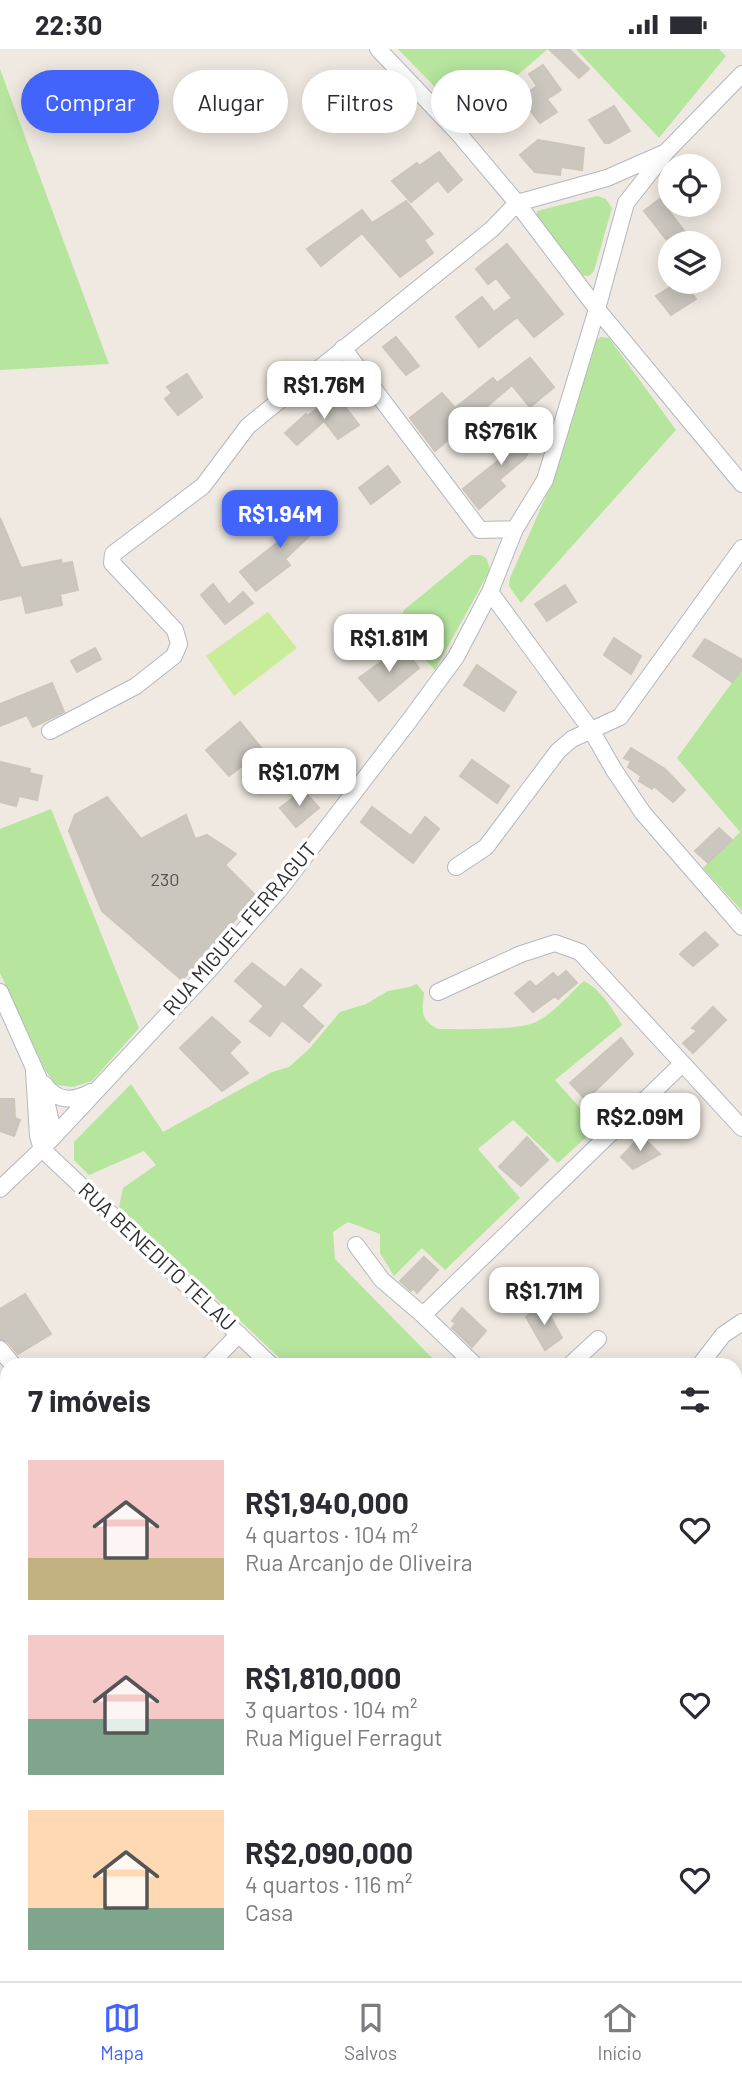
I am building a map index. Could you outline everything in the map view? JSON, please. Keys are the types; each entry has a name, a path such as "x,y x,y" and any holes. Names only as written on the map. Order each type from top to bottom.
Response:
{"street":[{"path":"378,49 459,134 517,203 597,309 742,484"},
{"name":"RUA MIGUEL FERRAGUT","path":"0,1189 42,1149 279,890 456,657 490,592 515,529 545,480 626,203 666,152 742,75"},
{"path":"50,731 136,686 174,656 179,644 175,630 112,563 113,554 203,486 247,426 492,229 517,203 607,178 666,152"},
{"path":"607,178 619,190 626,203"},
{"path":"343,348 480,530 515,529"},
{"path":"456,867 486,847 558,751 572,739 621,717 742,548"},
{"path":"490,592 591,730 643,813 742,927"},
{"path":"438,992 521,954 555,943 580,952 742,1129"},
{"path":"0,992 43,1088 54,1136"},
{"path":"423,1315 682,1064"},
{"path":"34,1071 50,1093 60,1099 77,1098 99,1087"},
{"path":"34,1071 38,1136 42,1149"},
{"name":"RUA BENEDITO TELAU","path":"42,1149 264,1358"},
{"path":"356,1245 382,1280 468,1358"},
{"path":"705,1358 723,1335 742,1322"},
{"path":"216,1358 239,1334"},
{"path":"578,1358 598,1339"}],"green space":[{"path":"398,49 548,49 523,70 431,70 431,83"},
{"path":"576,49 719,49 726,56 659,138"},
{"path":"0,69 21,126 21,133 24,133 109,364 0,370"},
{"path":"597,196 606,199 612,208 594,271 589,276 578,275 536,220 537,211"},
{"path":"601,337 609,338 676,430 521,603 509,586 510,578 550,487 595,341"},
{"path":"471,555 481,555 487,559 490,570 435,670 398,630 404,610"},
{"path":"268,612 297,648 234,696 206,656"},
{"path":"742,669 742,911 703,868 740,832 677,758"},
{"path":"51,809 139,1028 92,1081 73,1087 56,1085 45,1070 0,973 0,829"},
{"path":"584,981 601,995 622,1025 555,1080 597,1127 558,1163 513,1120 478,1149 520,1198 445,1270 422,1248 394,1276 380,1253 380,1234 348,1222 333,1232 335,1259 432,1358 280,1358 119,1207 123,1188 156,1165 144,1151 89,1175 74,1160 74,1142 131,1084 163,1132 272,1072 289,1067 309,1049 340,1012 366,1004 388,991 417,984 424,993 425,1018 438,1029 490,1029 530,1024 557,1007"}],"building":[{"path":"549,49 569,49 589,69 579,78"},
{"path":"543,65 561,90 547,99 557,112 540,123 532,112 532,90 537,86 532,78 532,72"},
{"path":"614,106 630,131 605,143 589,120"},
{"path":"538,140 584,148 582,170 561,167 560,175 535,172 520,155"},
{"path":"439,152 462,180 448,192 438,180 411,202 392,181 417,163 419,166"},
{"path":"658,200 658,217 674,217 684,231 660,231 644,211"},
{"path":"406,201 433,234 424,240 433,253 400,277 362,233 321,266 307,249 362,210 372,223"},
{"path":"507,244 563,314 534,337 517,317 479,347 456,317 482,297 494,312 512,298 496,278 488,284 476,269"},
{"path":"692,294 696,299 671,315 656,296"},
{"path":"396,337 419,366 406,375 383,347"},
{"path":"530,358 554,387 530,407 512,385 435,451 410,418 442,393 455,408 493,378 497,383"},
{"path":"187,374 202,397 178,415 165,399 172,393 167,387"},
{"path":"336,395 359,425 338,439 324,421 297,445 285,433 306,414 307,416"},
{"path":"526,424 537,436 525,458 499,480 505,486 479,509 463,489 504,456 497,447"},
{"path":"388,466 400,482 371,504 359,488"},
{"path":"297,503 318,528 285,559 290,565 256,591 240,572 294,527 284,514"},
{"path":"0,518 21,568 61,560 62,564 72,562 78,590 60,594 62,605 26,613 22,595 0,600"},
{"path":"213,584 229,605 243,592 253,603 225,624 201,595"},
{"path":"565,585 576,602 547,621 535,604"},
{"path":"614,638 641,656 631,674 604,655"},
{"path":"705,639 742,660 742,669 732,682 693,656"},
{"path":"402,647 419,668 379,701 359,678"},
{"path":"95,648 101,659 77,672 71,661"},
{"path":"477,665 516,692 504,711 464,685"},
{"path":"52,683 64,712 33,727 27,715 0,726 0,704"},
{"path":"240,722 263,750 229,776 206,750"},
{"path":"631,748 665,769 685,790 673,802 654,786 652,789 639,781 641,776 628,767 631,761 624,758"},
{"path":"340,749 349,760 316,786 306,773"},
{"path":"472,760 509,786 497,803 460,776"},
{"path":"0,762 30,769 29,773 42,776 37,800 19,796 16,806 0,802"},
{"path":"303,790 319,808 296,827 280,808"},
{"path":"107,797 141,839 186,815 195,839 207,835 236,854 225,865 256,896 182,980 102,911 69,831 75,815"},
{"path":"372,807 411,836 425,817 439,829 413,863 361,822"},
{"path":"719,828 732,840 708,863 695,851"},
{"path":"705,932 718,945 693,966 680,954"},
{"path":"252,963 285,988 301,969 321,985 301,1006 323,1026 309,1042 282,1020 270,1036 250,1021 264,1006 235,981"},
{"path":"566,971 577,983 558,999 555,996 533,1012 515,993 530,981 536,987 553,973 558,978"},
{"path":"713,1007 726,1020 693,1053 683,1043 697,1031 692,1028"},
{"path":"212,1017 240,1042 229,1053 248,1073 222,1091 180,1048"},
{"path":"621,1038 633,1054 586,1100 570,1083"},
{"path":"0,1099 14,1099 15,1118 20,1120 14,1136 0,1131"},
{"path":"641,1136 660,1154 633,1169 621,1157"},
{"path":"527,1137 548,1160 521,1186 499,1167"},
{"path":"424,1257 438,1270 417,1293 400,1281"},
{"path":"25,1294 51,1334 18,1354 8,1342 0,1339 0,1309"},
{"path":"543,1303 562,1338 545,1350 526,1317"},
{"path":"462,1308 486,1331 472,1347 452,1328 456,1323 452,1321"}]}
